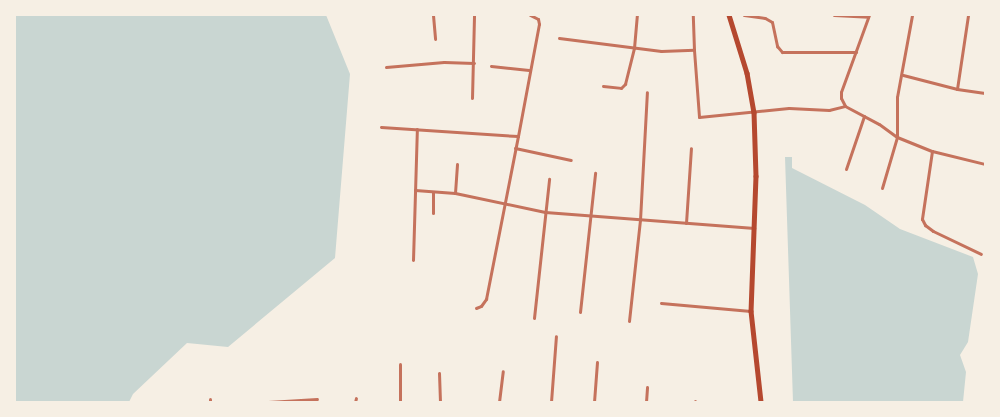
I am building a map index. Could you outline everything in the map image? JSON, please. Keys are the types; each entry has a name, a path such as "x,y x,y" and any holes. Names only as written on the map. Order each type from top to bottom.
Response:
{"main road":[{"path":"729,15 747,73 754,112 756,176 751,311 761,402"}],"street":[{"path":"433,15 434,39"},
{"path":"472,98 474,15"},
{"path":"476,308 481,306 486,299 539,24 538,19 530,15"},
{"path":"603,86 621,88 625,84 634,48 637,15"},
{"path":"693,15 698,116 804,107 829,110 845,106"},
{"path":"744,15 765,18 772,22 777,46 782,52 856,52"},
{"path":"834,15 868,16 841,92 841,98 845,106 897,137 932,152 985,164"},
{"path":"882,188 897,137 897,97 903,75 905,48 912,15"},
{"path":"957,89 968,15"},
{"path":"559,38 634,48 694,50"},
{"path":"386,67 444,62 474,62"},
{"path":"491,66 529,70"},
{"path":"903,75 957,89 985,93"},
{"path":"629,321 640,220 647,92"},
{"path":"846,169 864,116"},
{"path":"381,127 518,136"},
{"path":"413,260 417,129"},
{"path":"515,148 570,160"},
{"path":"686,223 691,148"},
{"path":"932,152 922,220 933,232 981,254"},
{"path":"454,193 457,164"},
{"path":"580,312 595,173"},
{"path":"534,318 550,179"},
{"path":"415,190 454,193 545,212 754,228"},
{"path":"433,192 433,213"},
{"path":"661,303 751,311"},
{"path":"551,402 556,336"},
{"path":"594,402 597,362"},
{"path":"400,364 400,402"},
{"path":"500,402 503,371"},
{"path":"440,373 440,402"},
{"path":"646,402 647,387"},
{"path":"268,402 317,399"}],"shaded area":[{"path":"15,15 326,15 350,74 335,258 228,347 187,343 133,394 129,402 15,402"},
{"path":"785,157 792,157 792,168 865,205 900,229 973,257 978,274 968,342 960,355 966,372 963,402 793,402"}]}
